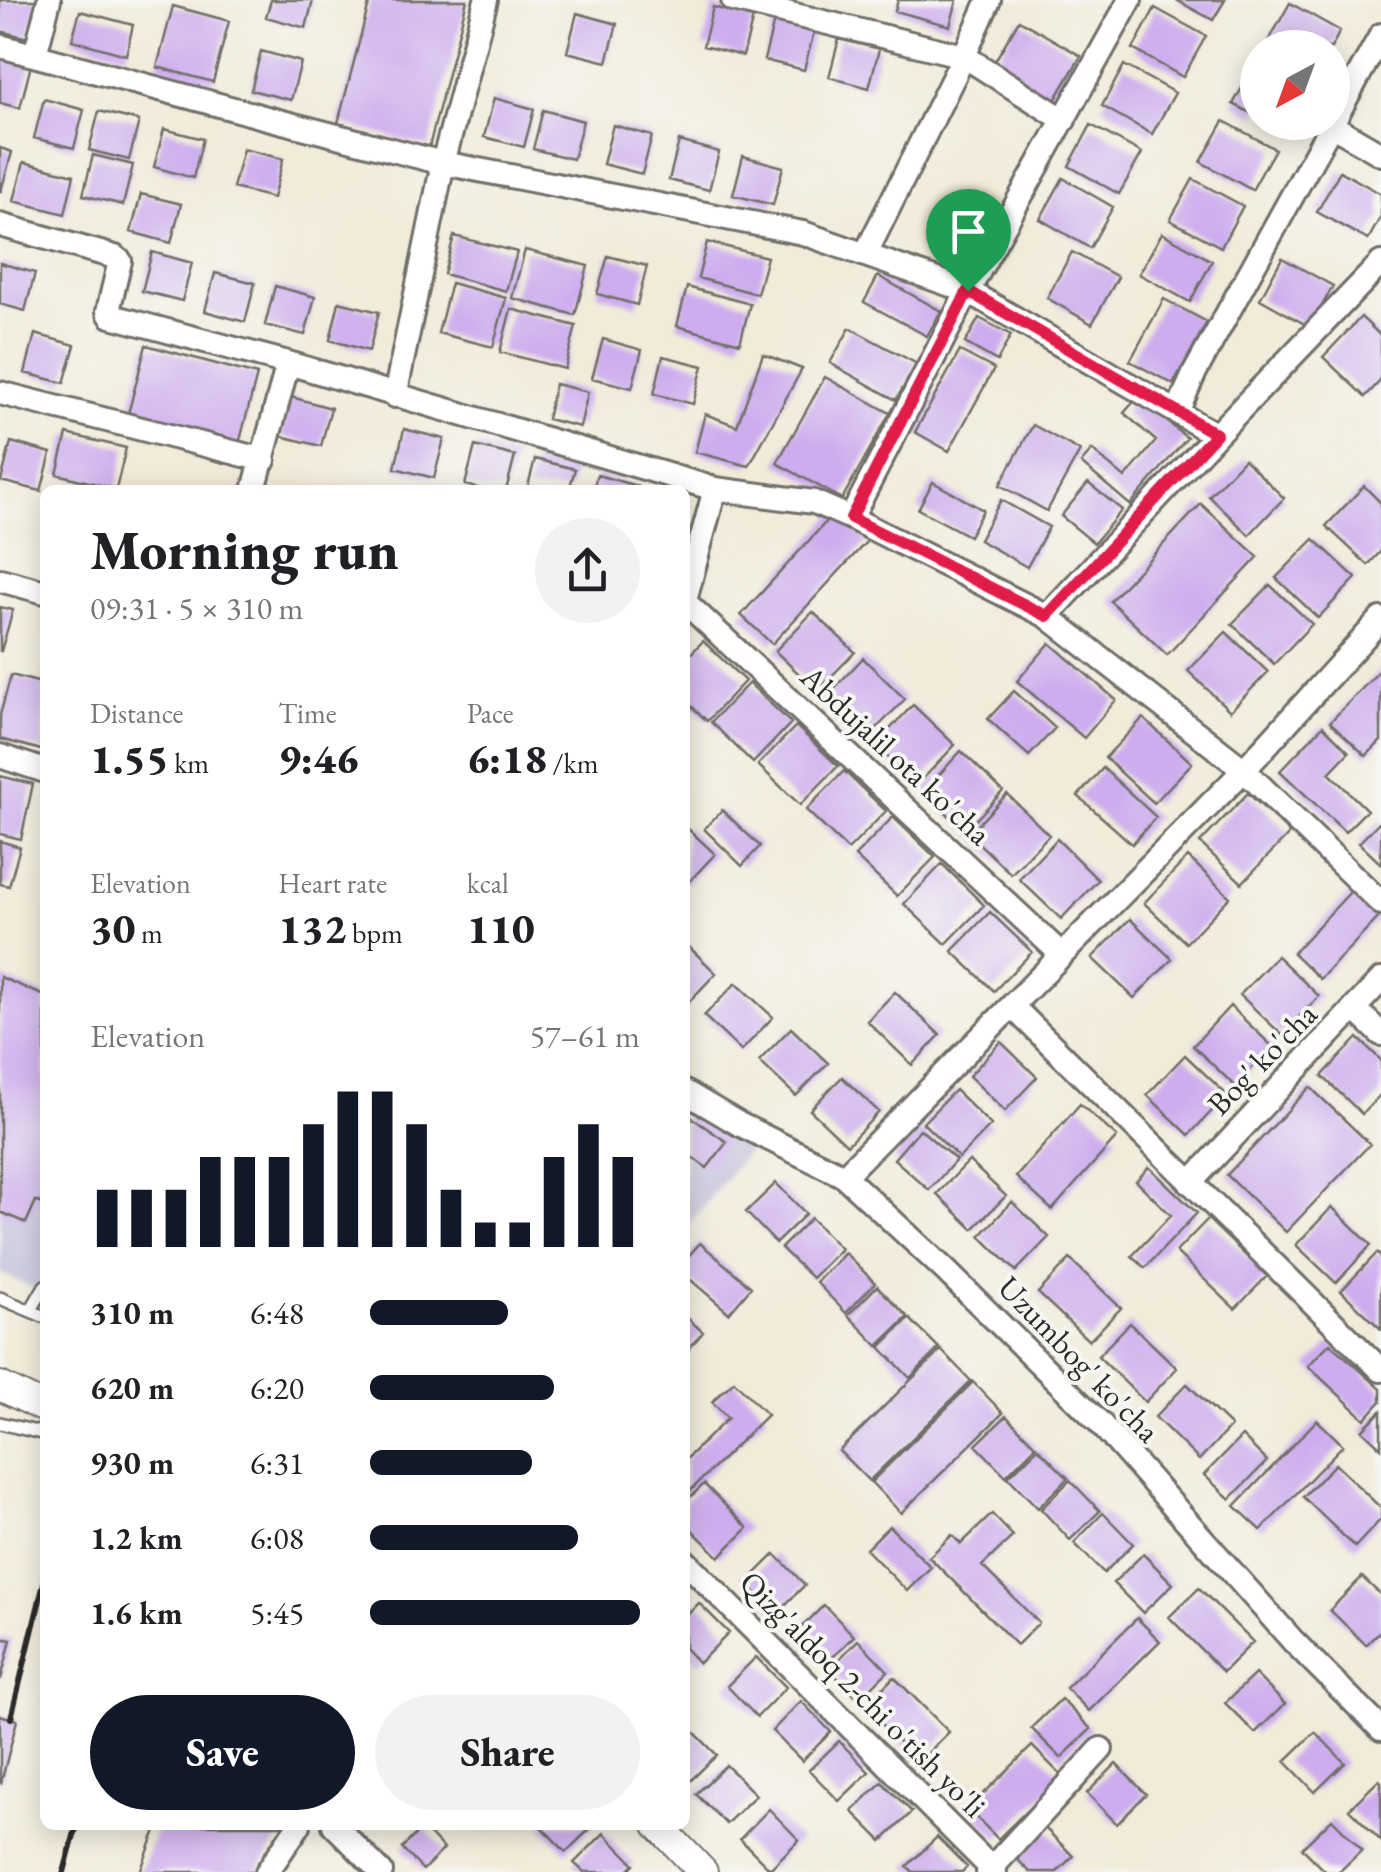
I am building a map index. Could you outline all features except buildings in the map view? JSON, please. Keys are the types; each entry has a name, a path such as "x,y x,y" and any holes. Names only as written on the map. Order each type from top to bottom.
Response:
{"street":[{"path":"35,55 49,0"},
{"path":"394,396 442,162 486,0"},
{"path":"733,0 964,56 1064,120"},
{"path":"865,254 989,0"},
{"path":"851,518 968,291 1130,0"},
{"path":"1350,92 1381,35"},
{"path":"0,46 442,162 803,233 968,291 1216,434"},
{"path":"1350,136 1381,154"},
{"path":"1176,412 1324,140"},
{"path":"0,225 120,261 108,311 111,316 288,363 715,489 814,502 851,518 1047,616 1244,770 1381,903"},
{"path":"1047,616 1381,263"},
{"path":"256,485 288,363"},
{"path":"0,392 264,460"},
{"path":"690,582 715,489"},
{"path":"0,580 40,591"},
{"name":"Abdujalil ota ko'cha","path":"690,606 1062,955"},
{"path":"844,1176 1244,770 1381,619"},
{"path":"0,756 40,769"},
{"name":"Bog' ko'cha","path":"1190,1183 1381,980"},
{"path":"1012,1006 1381,1370"},
{"path":"1355,1009 1381,1034"},
{"name":"Uzumbog' ko'cha","path":"690,1095 844,1176 1100,1423 1292,1641 1381,1729"},
{"path":"0,1386 40,1406"},
{"name":"Qizg'aldoq 2-chi o'tish yo'li","path":"690,1566 992,1871"},
{"path":"992,1871 1101,1749"},
{"path":"267,1872 296,1830"},
{"path":"339,1830 381,1872"},
{"path":"663,1830 703,1872"}],"lane":[{"path":"30,1310 40,1294"},
{"path":"0,1298 40,1315"},
{"path":"0,1423 40,1433"}],"shaded area":[{"path":"0,979 40,993 40,1292 0,1273"},
{"path":"690,1113 749,1150 690,1223"}],"railway":[{"path":"11,1718 40,1599"},
{"path":"64,1872 76,1830"}],"route":[{"path":"968,291 1216,434 1047,616 851,518 968,291"}]}
